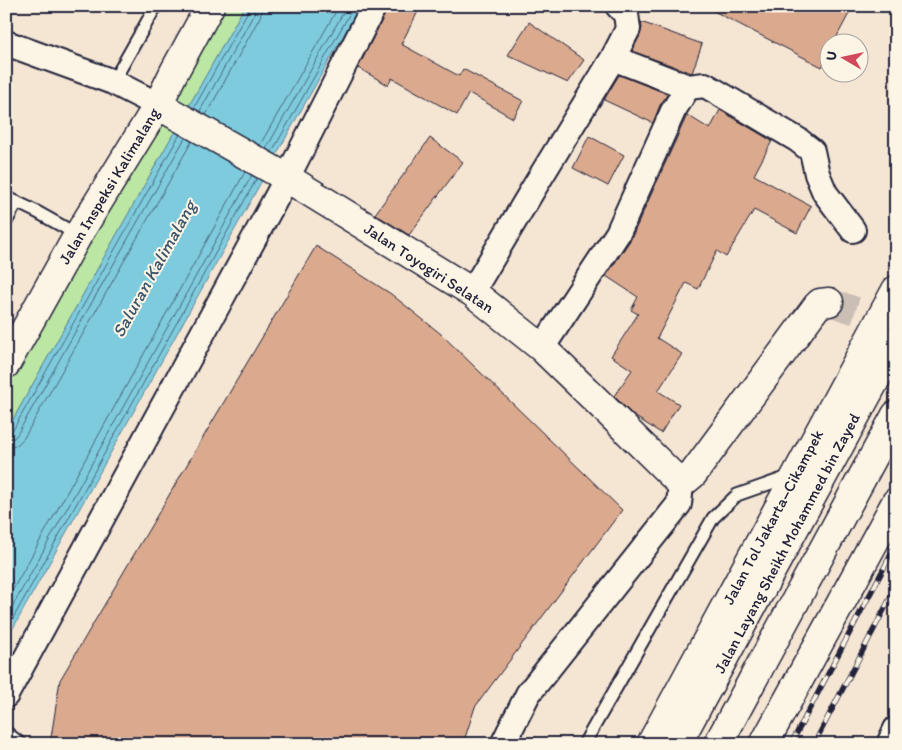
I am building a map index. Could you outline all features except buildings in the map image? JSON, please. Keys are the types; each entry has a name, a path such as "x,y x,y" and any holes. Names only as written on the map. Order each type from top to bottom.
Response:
{"main road":[{"name":"Jalan Inspeksi Kalimalang","path":"6,364 78,235 158,105 210,6"},
{"path":"139,136 164,120 182,120 173,104 174,72"},
{"name":"Jalan Toyogiri Selatan","path":"158,105 286,178 472,292 542,348 681,484"},
{"name":"Jalan Tol Jakarta–Cikampek","path":"651,744 896,290"},
{"path":"681,484 693,474 817,306 822,302 828,302"},
{"name":"Jalan Layang Sheikh Mohammed bin Zayed","path":"677,744 896,342"},
{"name":"Jalan Layang Sheikh Mohammed bin Zayed","path":"718,744 896,416"},
{"path":"764,744 896,502"}],"street":[{"path":"6,694 286,178 374,6"},
{"path":"472,292 534,186 613,58 628,29 626,14 618,6"},
{"name":"Jalan Toyogiri Selatan","path":"6,43 113,82 158,105"},
{"path":"613,58 688,87 704,85 798,140 812,151 817,174 825,193 852,230"},
{"path":"542,348 618,233 674,111 688,87"},
{"path":"503,744 528,694 680,504 681,484"},
{"path":"889,744 896,730"}],"lane":[{"path":"113,82 156,6"},
{"path":"6,222 12,200 78,235"},
{"path":"584,744 712,518 737,495 796,474"},
{"path":"6,732 21,744"}],"green space":[{"path":"212,6 245,6 6,432 6,364 173,104"}],"water":[{"name":"Saluran Kalimalang","path":"245,6 360,6 6,641 6,432"}],"tunnel":[{"path":"829,302 896,324"}],"railway":[{"path":"791,744 896,545"},
{"path":"814,744 896,587"}]}
